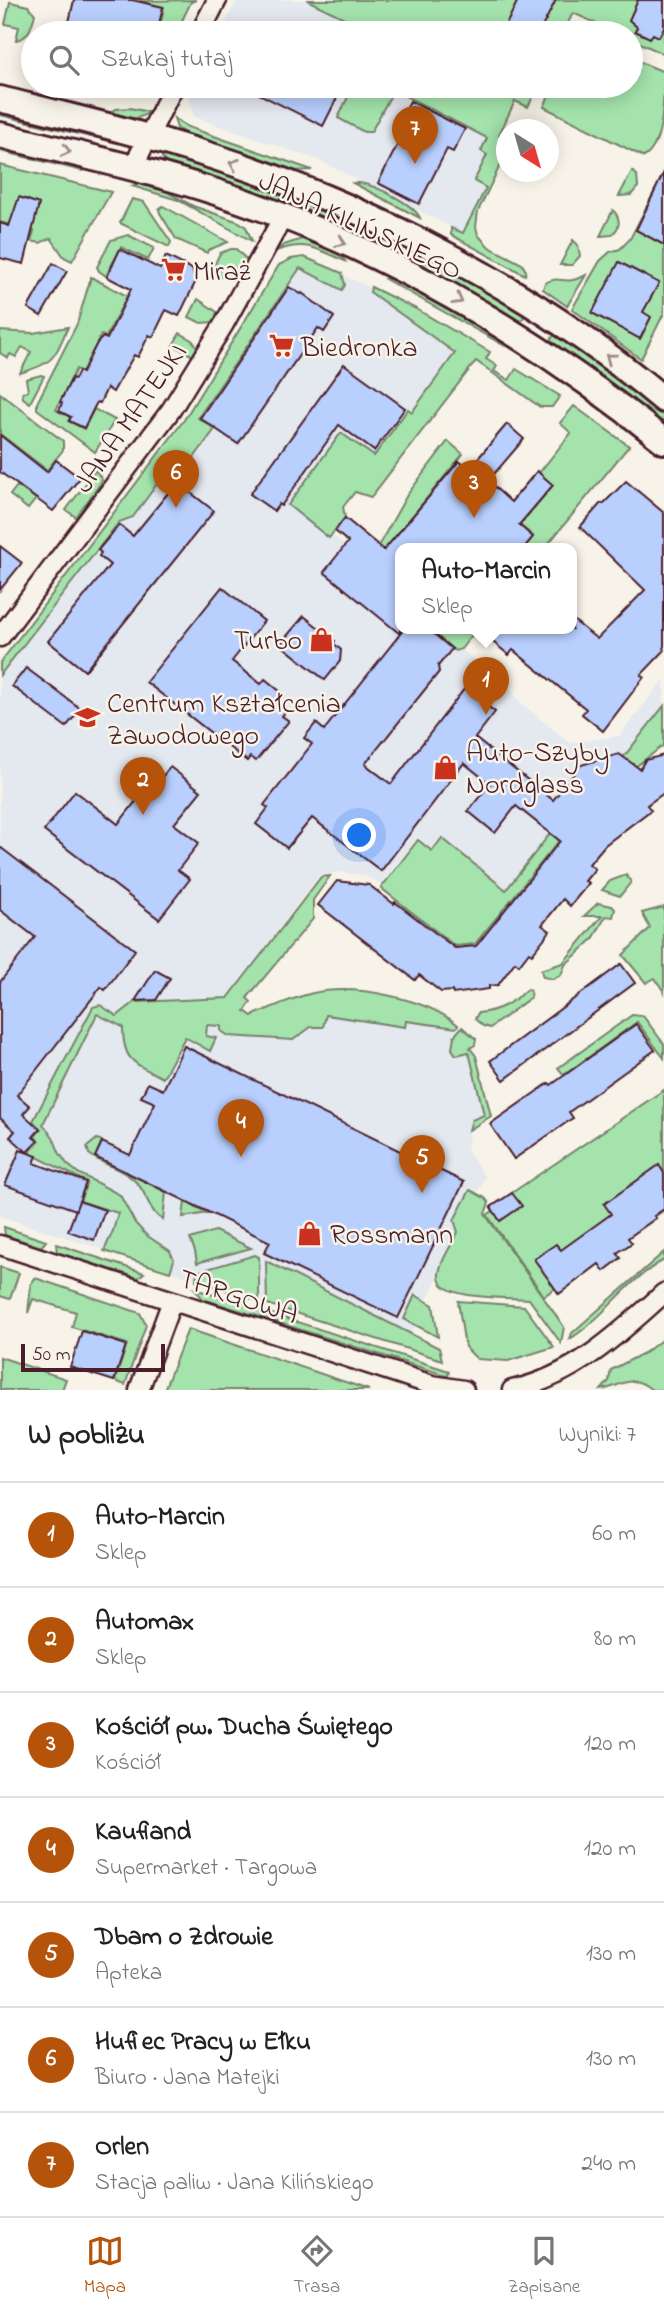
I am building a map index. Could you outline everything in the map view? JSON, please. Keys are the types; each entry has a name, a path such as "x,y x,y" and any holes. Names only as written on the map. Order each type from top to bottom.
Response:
{"street":[{"path":"206,21 217,0"},
{"path":"133,167 168,98"},
{"name":"JANA KILIŃSKIEGO","path":"0,99 149,137 310,191 417,240 469,268 556,321 664,400"},
{"name":"JANA KILIŃSKIEGO","path":"0,135 133,167 217,192 370,255 455,299 573,373 664,441"},
{"name":"JANA MATEJKI","path":"0,637 171,411 224,324 283,217"},
{"name":"TARGOWA","path":"0,1245 432,1385 464,1390"},
{"path":"512,1390 555,1376 579,1362 618,1334 664,1293"},
{"path":"139,1390 172,1301"}],"shaded area":[{"path":"237,0 501,0 490,21 226,21"},
{"path":"190,98 515,98 504,119 496,119 486,187 463,233 316,159 194,117"},
{"path":"304,258 371,288 475,344 379,469 303,512 369,564 360,576 395,605 395,634 432,634 455,652 462,650 570,743 619,736 664,679 664,708 570,821 563,816 506,889 442,836 432,849 418,837 381,884 363,875 338,872 319,876 224,1001 252,1020 291,1004 453,1028 475,1056 491,1116 469,1131 467,1150 485,1177 405,1347 0,1216 0,672"}],"green space":[{"path":"196,0 191,2 182,21 161,21 164,7 139,1"},
{"path":"307,0 664,0 664,54 643,44 643,21 591,21 573,13 569,21 350,21"},
{"path":"10,2 28,6 35,14 33,21 21,21 20,39 16,40 19,27 5,24"},
{"path":"643,63 664,72 659,132 651,151 644,157 544,107 548,98 643,98"},
{"path":"347,98 389,98 371,132 364,132 338,118"},
{"path":"409,98 532,98 528,107 515,101 507,119 496,119 496,174 478,211 476,227 478,235 489,247 522,264 525,275 451,235 451,228 463,233 486,188 474,181 487,155 481,151 487,138"},
{"path":"130,108 149,112 135,118 109,114 116,109"},
{"path":"0,110 93,133 91,137 0,115"},
{"path":"174,118 188,127 312,170 294,171 186,134 177,128"},
{"path":"0,147 84,168 83,171 0,151"},
{"path":"165,153 317,205 401,245 352,226 311,217 167,165 162,157"},
{"path":"0,165 111,192 72,261 64,257 51,238 40,243 31,241 34,231 0,222"},
{"path":"632,171 637,175 638,187 631,195 619,196"},
{"path":"664,173 664,313 641,359 572,309 600,261 610,252 620,249 630,239"},
{"path":"140,182 160,188 193,206 239,222 246,227 252,241 178,200 132,186"},
{"path":"353,183 390,194 409,206 420,218"},
{"path":"132,199 144,202 171,242 169,247 120,223"},
{"path":"163,206 228,242 208,250 207,253 176,239 160,213 159,209"},
{"path":"613,210 619,220 617,229 611,235 600,236"},
{"path":"128,235 154,248 148,260 121,247 106,276 97,267 111,240"},
{"path":"302,239 340,254 345,261 312,247 296,246 276,251"},
{"path":"573,240 578,245 580,256 572,265 560,265"},
{"path":"236,249 247,260 241,271 228,265 221,277 211,272 220,253"},
{"path":"304,257 342,273 345,285 342,290 300,268 198,418 215,429 185,470 173,462 133,517 119,522 0,675 0,663 184,420 279,265"},
{"path":"432,258 526,313 519,325 417,266"},
{"path":"586,275 567,306 543,289 545,283 550,281 572,280"},
{"path":"91,277 127,296 106,337 101,335 82,372 76,369 56,410 70,417 68,421 84,429 94,409 115,420 95,452 37,409 37,403 77,324"},
{"path":"391,278 507,343 505,346 385,279"},
{"path":"371,287 416,309 490,352 486,359 497,366 494,371 509,380 516,369 560,396 552,407 540,407 476,361 371,497 355,492 343,507 345,517 329,538 288,505 341,433 374,456 408,409 412,412 455,353 370,292"},
{"path":"198,299 217,312 214,322 201,323 189,317"},
{"path":"68,327 52,358 40,366 20,373 31,352 22,347 16,357 10,354 8,358 0,353 0,331 33,333"},
{"path":"180,333 195,344 197,350 193,356 173,345"},
{"path":"555,333 634,389 664,414 664,427 549,343"},
{"path":"44,376 30,403 23,398 22,393 28,391 26,379"},
{"path":"0,393 63,441 63,450 47,470 0,434"},
{"path":"574,406 629,446 549,543 528,543 533,536 520,525 553,485 539,473 571,433 560,423"},
{"path":"448,441 463,454 395,537 402,543 395,543 395,603 361,576 366,560 379,545 407,495"},
{"path":"96,470 102,480 76,517 66,510"},
{"path":"17,486 36,499 28,509 10,495"},
{"path":"434,634 473,634 461,649 455,651"},
{"path":"664,706 664,745 622,777 596,792"},
{"path":"563,817 572,825 475,944 455,946 381,888 418,840 432,851 442,838 506,890"},
{"path":"626,875 631,882 620,896 602,890 610,881"},
{"path":"330,876 313,900 313,919 247,998 251,1002 245,1011 252,1016 305,995 349,990 409,1001 427,1007 458,1025 456,1028 406,1021 405,1027 326,1015 323,1027 311,1027 293,1040 229,1036 221,1031 221,1026 207,1025 206,1036 216,1038 210,1051 185,1037 163,1078 138,1065 128,1055 123,1027 97,1014 43,1124 67,1164 78,1173 120,1195 135,1223 146,1235 170,1251 174,1260 170,1272 104,1251 118,1213 80,1201 87,1182 29,1153 39,1141 35,1137 41,1129 33,1121 93,1007 100,1005 117,1016 135,1002 228,998 321,877"},
{"path":"598,903 612,906 615,909 613,917 606,916 593,939 565,965 561,975 553,979 543,977 541,970 563,963 602,916 584,916"},
{"path":"664,907 664,992 655,978 646,983 623,955 650,928 642,913"},
{"path":"528,989 531,997 490,1028 475,1019 478,1013 505,1006"},
{"path":"632,1015 643,1016 664,1044 664,1058 637,1022 564,1075 558,1068"},
{"path":"462,1027 476,1039 475,1045 470,1048 476,1056 491,1116 469,1130 472,1120 484,1115 469,1052 456,1055 452,1049 454,1036"},
{"path":"664,1090 664,1210 544,1296 487,1215 493,1211 491,1207"},
{"path":"97,1139 102,1141 95,1157 166,1192 163,1220 155,1213 133,1179 89,1154 87,1147"},
{"path":"470,1190 489,1203 485,1214 564,1327 561,1343 529,1299 463,1294 442,1285 439,1272 458,1232 454,1220"},
{"path":"185,1202 208,1213 183,1217"},
{"path":"4,1227 46,1241 41,1247 5,1235"},
{"path":"215,1231 251,1248 197,1263 190,1239"},
{"path":"56,1244 144,1273 138,1278 57,1252"},
{"path":"664,1252 664,1260 639,1278 570,1339 572,1333"},
{"path":"255,1255 259,1257 259,1301 196,1280 197,1272"},
{"path":"266,1261 439,1348 442,1360 267,1304"},
{"path":"0,1267 19,1273 10,1299 0,1296"},
{"path":"35,1278 140,1313 146,1325 125,1385 115,1381 127,1344 72,1327 76,1312 33,1299 28,1313 31,1284"},
{"path":"195,1289 449,1371 448,1376 203,1299"},
{"path":"415,1295 433,1305 438,1337 404,1319"},
{"path":"458,1301 524,1306 554,1347 508,1361 477,1359 465,1347"},
{"path":"188,1329 369,1390 164,1390"},
{"path":"664,1338 664,1390 652,1390 632,1381 601,1390 609,1381 611,1370 646,1352"},
{"path":"0,1357 66,1379 62,1390 0,1390"}],"building":[{"path":"74,0 132,0 163,7 160,21 69,21"},
{"path":"518,0 556,0 545,21 508,21"},
{"path":"638,0 664,0 664,27 659,37 653,34 650,38 643,35 643,21 629,20"},
{"path":"267,98 337,98 323,126"},
{"path":"410,101 465,129 453,152 447,149 419,204 378,183 406,128 398,124"},
{"path":"664,172 664,245 636,230"},
{"path":"19,197 39,204 24,264 0,258 0,223 9,226"},
{"path":"120,249 160,269 166,256 192,269 196,281 179,316 166,310 153,337 149,335 138,357 134,355 113,392 107,388 84,428 69,421 71,417 59,411 60,402 72,378 75,379 79,371 82,373 97,343 103,337 107,339 131,289 107,277"},
{"path":"619,262 659,283 643,312 651,317 640,339 592,313"},
{"path":"53,263 67,271 41,316 28,308"},
{"path":"289,287 302,293 334,317 324,332 318,328 238,444 200,418"},
{"path":"344,364 405,408 374,451 339,425 281,506 279,504 274,511 250,494"},
{"path":"507,424 524,439 488,481 511,502 537,471 553,485 519,525 533,537 528,543 395,543 395,630 324,572 348,542 335,531 345,518 384,550 459,461 469,469"},
{"path":"0,435 47,472 56,460 80,478 53,511 0,472"},
{"path":"626,481 664,513 664,651 641,675 644,677 603,731 582,714 586,709 513,650 509,655 488,638 491,634 577,634 577,623 597,639 645,590 580,527 601,503"},
{"path":"177,482 214,511 85,671 48,641 110,565 99,556 101,553 98,550 119,525 133,536"},
{"path":"0,546 22,563 0,590"},
{"path":"222,587 264,621 232,661 261,684 265,679 282,693 276,701 287,710 282,716 289,721 256,761 250,757 247,761 146,682"},
{"path":"304,616 335,641 333,643 341,650 340,661 325,680 280,644"},
{"path":"400,634 434,634 452,649 438,666 439,672 365,764 391,784 465,688 495,712 475,738 553,800 581,765 619,754 640,769 645,760 664,755 664,793 647,805 651,810 605,845 589,864 595,869 585,881 589,883 570,906 563,899 542,925 550,931 532,954 529,952 519,965 515,962 498,985 489,986 489,989 453,994 452,991 441,992 419,975 415,980 318,905 337,881 369,885 455,948 476,946 560,841 516,806 495,833 468,811 490,784 464,763 381,871 312,818 287,848 256,824 268,808 264,805 312,744 304,738 316,723 324,730"},
{"path":"26,668 81,709 66,727 12,686"},
{"path":"170,767 201,791 174,824 199,843 178,870 190,879 159,919 44,831 75,791 118,824 137,800 141,803"},
{"path":"0,847 135,950 105,990 101,987 17,1095 30,1106 23,1114 40,1129 33,1137 38,1141 27,1152 10,1137 15,1131 0,1118 0,982 35,937 0,910"},
{"path":"621,964 635,983 504,1080 490,1061"},
{"path":"155,970 170,978 156,1000 135,1001"},
{"path":"636,1024 655,1050 569,1112 573,1118 514,1159 490,1124 549,1083 551,1085"},
{"path":"184,1046 464,1182 398,1318 264,1253 270,1242 95,1157 102,1142 130,1155 155,1103 141,1097 148,1083 163,1090"},
{"path":"20,1150 37,1156 34,1163 86,1182 76,1210 5,1185"},
{"path":"659,1165 664,1173 664,1209 628,1238 632,1243 617,1253 621,1258 604,1271 599,1264 559,1294 534,1259 556,1244 561,1250 611,1214 604,1204"},
{"path":"512,1193 522,1206 500,1221 491,1207"},
{"path":"79,1201 105,1210 94,1240 68,1231"},
{"path":"82,1331 126,1345 114,1381 70,1367"}],"place":[{"name":"Orlen","path":"415,164"},
{"name":"Miraż","path":"173,270"},
{"name":"Biedronka","path":"281,346"},
{"name":"Hufiec Pracy w Ełku","path":"176,508"},
{"name":"Kościół pw. Ducha Świętego","path":"474,518"},
{"name":"Turbo","path":"322,639"},
{"name":"Auto-Marcin","path":"486,715"},
{"name":"Centrum Kształcenia Zawodowego","path":"87,718"},
{"name":"Auto-Szyby Nordglass","path":"446,767"},
{"name":"Automax","path":"143,815"},
{"name":"Kaufland","path":"241,1157"},
{"name":"Dbam o Zdrowie","path":"422,1193"},
{"name":"Rossmann","path":"310,1233"}]}
